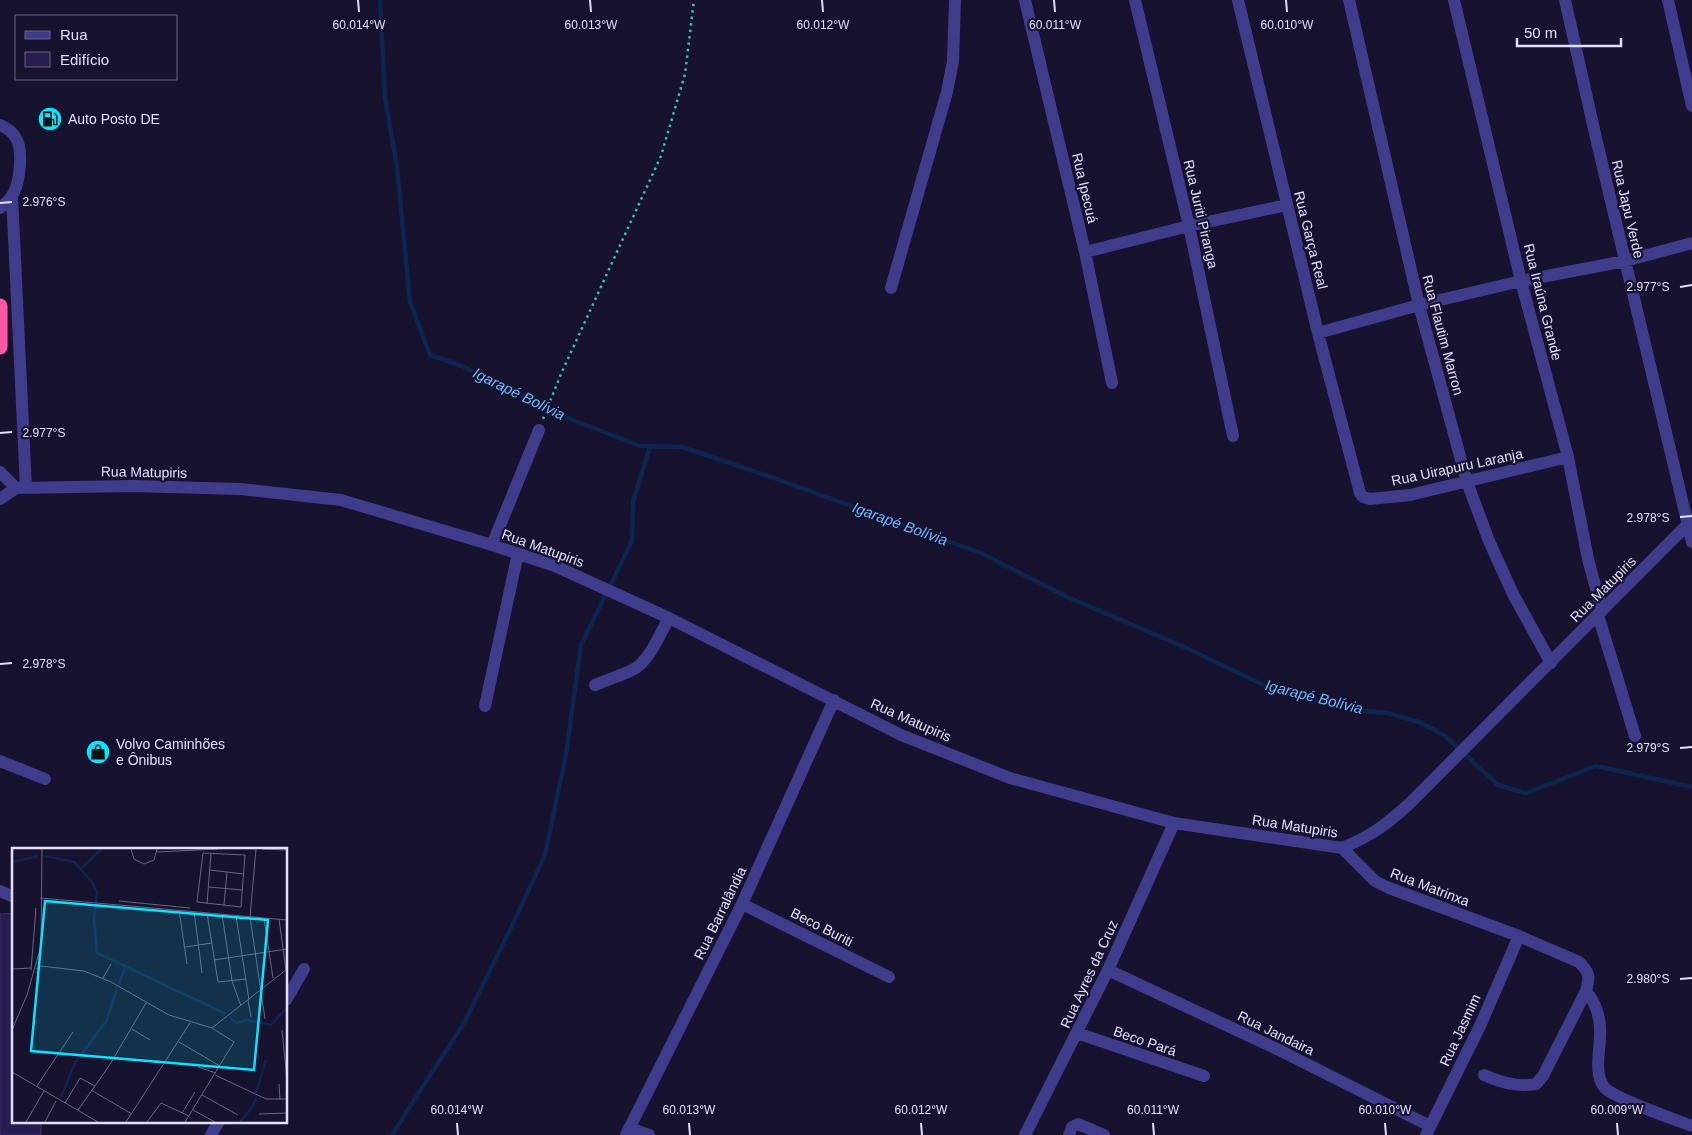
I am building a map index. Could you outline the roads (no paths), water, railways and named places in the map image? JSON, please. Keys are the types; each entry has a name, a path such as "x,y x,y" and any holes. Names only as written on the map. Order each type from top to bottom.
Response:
{"highway":[{"path":"0,308 0,347"}],"street":[{"path":"891,288 947,92 953,52 955,0"},
{"name":"Rua Ipecuá","path":"1025,0 1085,252 1112,383"},
{"name":"Rua Juriti Piranga","path":"1135,0 1189,226 1233,436"},
{"name":"Rua Garça Real","path":"1238,0 1318,333 1358,486"},
{"name":"Rua Flautim Marron","path":"1348,0 1419,305 1467,482 1488,541 1513,594 1551,663"},
{"name":"Rua Iraúna Grande","path":"1454,0 1521,282 1568,457 1600,613 1635,736"},
{"name":"Rua Japu Verde","path":"1565,0 1625,261 1690,522 1692,542"},
{"path":"1668,0 1692,106"},
{"path":"0,125 10,131 18,141 20,168 19,177 12,196 21,488"},
{"path":"0,208 12,196"},
{"path":"1085,252 1189,226 1287,205"},
{"path":"1318,333 1419,305 1625,261 1692,243"},
{"path":"492,545 539,430"},
{"name":"Rua Uirapuru Laranja","path":"1358,486 1363,497 1370,499 1410,495 1568,457"},
{"path":"0,472 21,488"},
{"name":"Rua Matupiris","path":"21,488 133,486 241,490 341,500 518,553 555,566 669,618 901,735 1010,778 1174,823 1342,848 1366,838 1388,824 1690,522"},
{"path":"0,499 21,488"},
{"path":"485,706 518,553"},
{"path":"595,685 636,668 656,642 669,618"},
{"name":"Rua Barralândia","path":"628,1132 742,904 834,700"},
{"path":"0,761 45,779"},
{"name":"Rua Ayres da Cruz","path":"1025,1135 1078,1033 1174,823"},
{"name":"Rua Matrinxa","path":"1342,848 1375,881 1389,888 1519,936 1579,962 1586,969 1590,978 1586,991"},
{"path":"0,891 12,896"},
{"name":"Beco Buriti","path":"742,904 889,977"},
{"name":"Rua Jasmim","path":"1428,1131 1480,1026 1519,936"},
{"path":"288,997 304,969"},
{"name":"Rua Jandaira","path":"1108,970 1280,1050 1428,1131"},
{"path":"1484,1075 1496,1081 1514,1085 1536,1084 1543,1076 1586,991 1592,999 1600,1028 1599,1077 1604,1088 1618,1096 1692,1126"},
{"name":"Beco Pará","path":"1078,1033 1204,1076"},
{"path":"211,1135 218,1122"},
{"path":"1069,1135 1072,1128 1078,1124 1104,1135"},
{"path":"628,1132 649,1135"}],"waterway":[{"name":"Igarapé Bolívia","path":"380,0 385,97 397,167 410,302 430,355 462,366 560,415 640,446 682,447 774,478 981,553 1065,596 1182,646 1268,687 1351,710 1387,713 1419,722 1444,735 1498,785 1526,793 1596,766 1692,787"},
{"path":"392,1135 465,1021 545,855 566,755 581,645 632,541 633,502 650,446"}],"place":[{"name":"Auto Posto DE","path":"50,119"},
{"name":"Volvo Caminhões e Ônibus","path":"98,752"}]}
